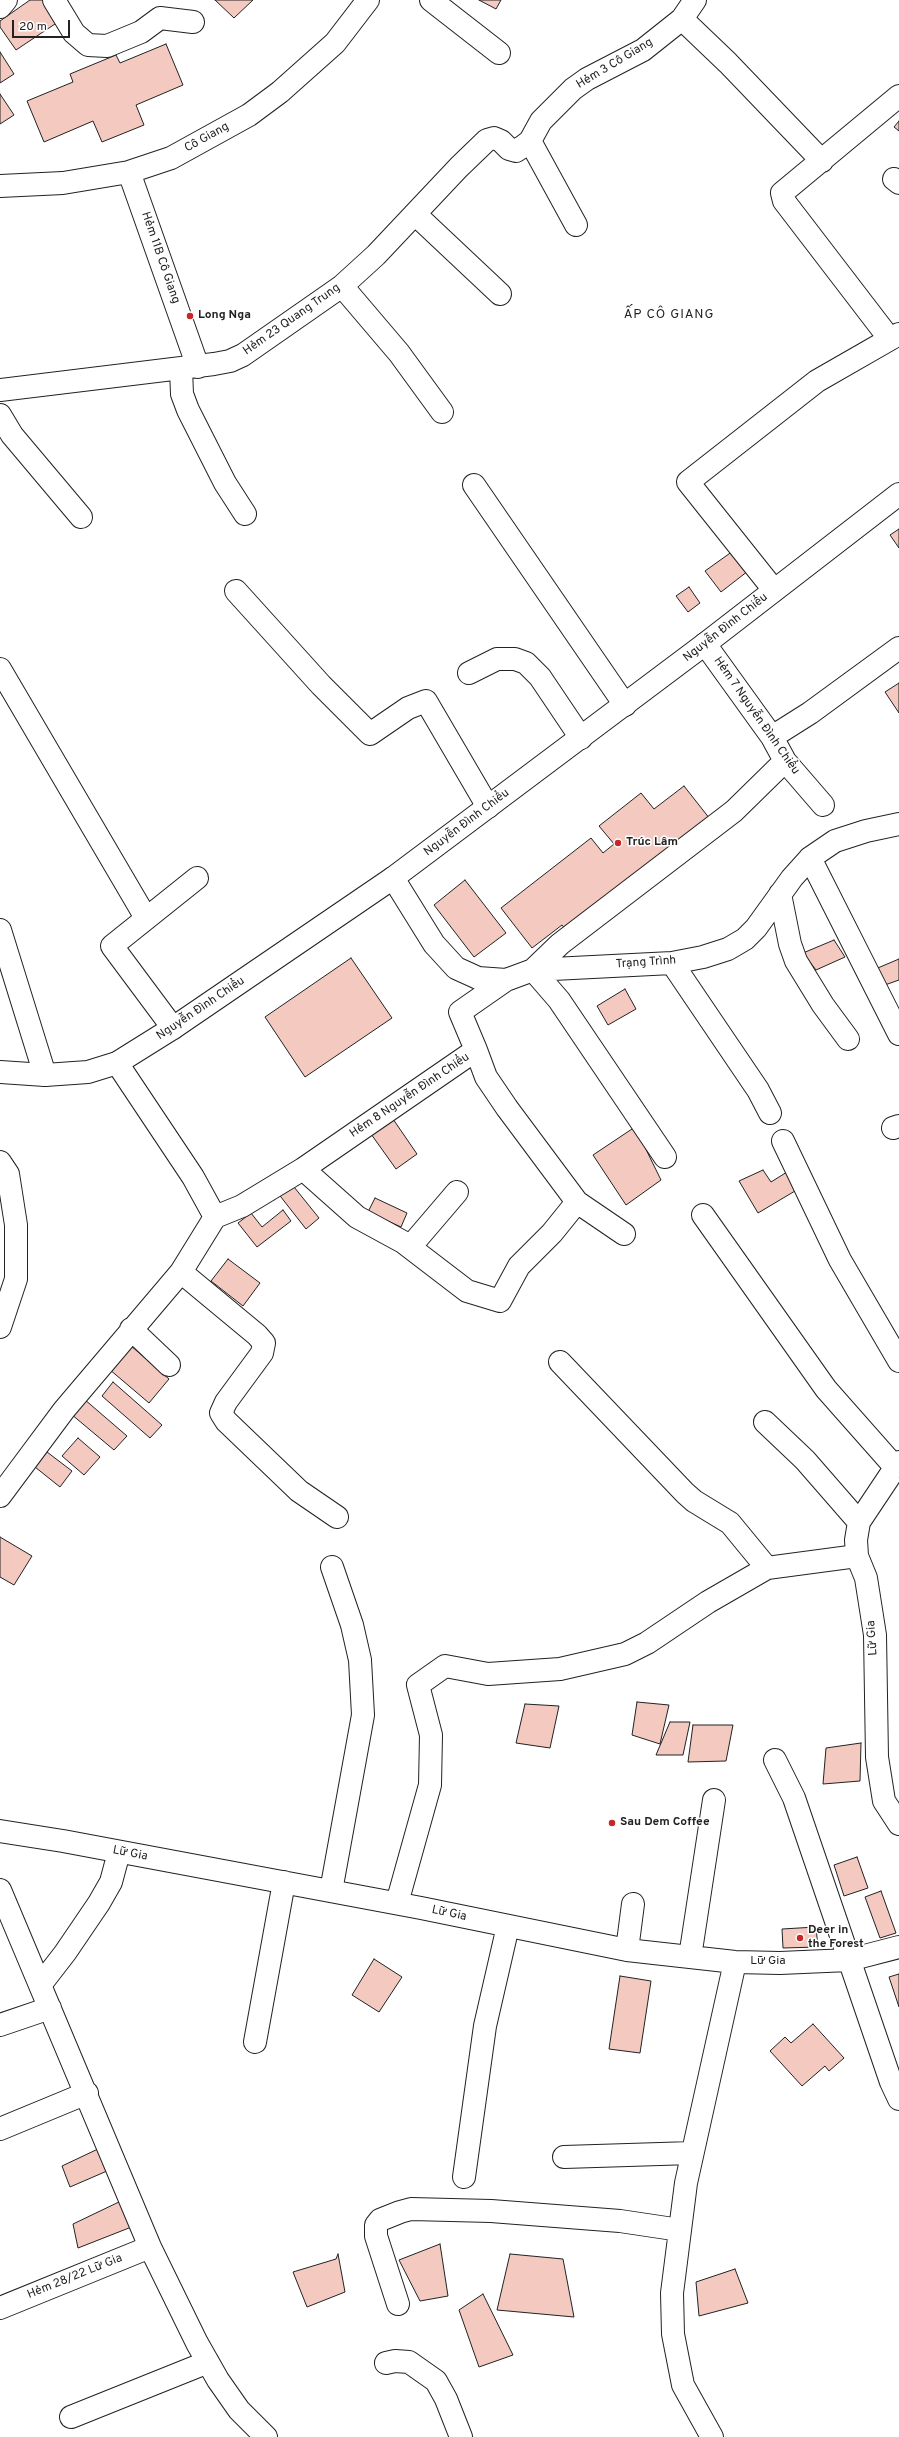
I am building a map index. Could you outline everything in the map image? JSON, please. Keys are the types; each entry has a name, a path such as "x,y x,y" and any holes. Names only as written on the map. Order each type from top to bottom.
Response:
{"street":[{"path":"0,6 6,0"},
{"path":"54,0 74,33 88,45 107,46 141,32 157,9 193,22"},
{"name":"Cô Giang","path":"0,186 63,184 129,172 171,158 249,115 280,92 335,43 368,0"},
{"path":"431,0 499,53"},
{"name":"Hẻm 3 Cô Giang","path":"530,141 542,121 573,89 587,79 643,50 682,19 695,0"},
{"path":"682,19 728,63 822,161"},
{"path":"774,590 688,482 817,381 894,336 784,202 782,193 899,96"},
{"name":"Hẻm 23 Quang Trung","path":"0,390 190,368 230,361 243,355 342,286 376,255 487,140 494,138 501,141 509,149 516,151 530,141"},
{"path":"530,141 576,225"},
{"name":"Hẻm 11B Cô Giang","path":"129,172 190,368 182,394 188,410 225,483 245,514"},
{"path":"415,214 500,294"},
{"path":"342,286 399,353 442,412"},
{"path":"0,415 12,435 81,517"},
{"path":"474,486 625,705"},
{"name":"Nguyễn Đình Chiểu","path":"0,1072 45,1075 88,1072 118,1063 173,1028 393,878 625,705 899,494"},
{"path":"236,591 316,680 370,734 408,708 426,701 488,807"},
{"name":"Hẻm 7 Nguyễn Đình Chiểu","path":"705,644 772,737 785,761 823,805"},
{"path":"772,737 810,713 899,648"},
{"path":"469,673 497,660 515,659 526,663 540,677 581,738"},
{"path":"0,669 146,918"},
{"path":"666,1158 559,1000 533,970 560,944 734,811 785,761"},
{"name":"Trạng Trình","path":"393,878 434,944 456,968 478,978 506,980 533,970 672,962 709,955 728,949 745,939 760,923 780,894 810,858 835,841 866,831 899,824"},
{"path":"810,858 899,1034"},
{"path":"173,1028 112,946 198,878"},
{"path":"780,894 790,944 796,961 823,1005 848,1039"},
{"path":"0,930 45,1075"},
{"path":"672,962 754,1084 770,1113"},
{"name":"Hẻm 8 Nguyễn Đình Chiểu","path":"214,1217 242,1206 303,1169 476,1050 460,1012 506,980"},
{"path":"476,1050 486,1077 507,1108 577,1202 624,1234"},
{"path":"0,1496 64,1410 131,1329 181,1272 214,1217 193,1178 118,1063"},
{"path":"783,1141 840,1260 899,1361"},
{"path":"0,1162 8,1174 16,1225 16,1279 0,1327"},
{"path":"303,1169 357,1217 410,1247 467,1291 500,1301 519,1266 552,1233 577,1202"},
{"path":"410,1247 457,1192"},
{"path":"703,1215 826,1389 897,1464"},
{"path":"181,1272 257,1335 264,1343 262,1354 226,1402 221,1413 226,1421 299,1491 337,1517"},
{"path":"131,1329 168,1365"},
{"path":"560,1362 694,1502 730,1523 767,1568"},
{"path":"765,1422 805,1460 859,1522"},
{"name":"Lữ Gia","path":"897,1464 859,1522 856,1540 857,1556 866,1578 875,1635 877,1757 884,1801 899,1824"},
{"path":"397,1903 430,1785 431,1735 418,1684 445,1666 496,1673 560,1669 625,1654 647,1643 708,1602 767,1568 857,1556"},
{"path":"331,1891 363,1715 360,1660 352,1625 332,1567"},
{"path":"775,1760 794,1798 849,1960 899,2099"},
{"path":"690,1957 714,1800"},
{"name":"Lữ Gia","path":"0,1831 397,1903 626,1950 734,1962 780,1963 849,1960 899,1947"},
{"path":"41,1984 65,1953 99,1903 111,1882 120,1852"},
{"path":"256,2042 284,1882"},
{"path":"0,1890 87,2093 150,2247 208,2362 239,2410 266,2437"},
{"path":"626,1950 633,1904"},
{"path":"464,2177 485,2026 508,1926"},
{"path":"711,2436 683,2385 673,2334 672,2293 692,2153 734,1962"},
{"path":"0,2026 50,2008"},
{"path":"0,2129 87,2093"},
{"path":"564,2157 692,2153"},
{"path":"398,2304 376,2236 376,2225 386,2216 411,2209 498,2212 620,2221 680,2230"},
{"name":"Hẻm 28/22 Lữ Gia","path":"0,2308 150,2247"},
{"path":"386,2363 395,2361 409,2362 436,2381 446,2399 461,2437"},
{"path":"71,2417 208,2362"}],"building":[{"path":"30,0 43,0 58,22 16,50 0,27 0,21"},
{"path":"215,0 253,0 234,18"},
{"path":"479,0 501,0 496,9"},
{"path":"166,44 183,85 136,105 144,125 102,142 93,121 44,142 27,101 73,82 70,74 116,55 120,63"},
{"path":"0,52 14,74 0,83"},
{"path":"0,94 14,115 0,124"},
{"path":"899,121 899,131 894,127"},
{"path":"899,529 899,548 890,535"},
{"path":"733,551 748,571 721,592 705,571"},
{"path":"689,587 700,603 688,612 676,596"},
{"path":"899,683 899,713 885,692"},
{"path":"684,786 710,819 567,931 562,925 532,948 501,908 591,838 603,853 614,844 599,826 641,793 654,809"},
{"path":"465,880 506,933 474,957 434,905"},
{"path":"834,940 845,957 816,970 803,953"},
{"path":"351,958 392,1018 305,1077 265,1017"},
{"path":"899,959 899,980 882,986 873,970"},
{"path":"625,989 636,1009 608,1025 597,1006"},
{"path":"393,1119 417,1154 396,1169 371,1134"},
{"path":"635,1127 661,1180 626,1205 593,1155"},
{"path":"763,1170 771,1182 787,1172 795,1191 758,1213 739,1181"},
{"path":"290,1182 319,1218 306,1229 277,1192"},
{"path":"375,1198 407,1213 401,1227 368,1212"},
{"path":"283,1210 291,1221 257,1247 238,1223 251,1213 262,1227"},
{"path":"228,1259 260,1283 243,1306 211,1281"},
{"path":"130,1345 169,1379 149,1403 109,1369"},
{"path":"113,1382 162,1425 150,1438 102,1396"},
{"path":"84,1399 127,1436 114,1450 71,1414"},
{"path":"78,1438 100,1457 84,1475 62,1456"},
{"path":"47,1452 72,1471 60,1487 35,1467"},
{"path":"0,1537 32,1556 14,1585 0,1577"},
{"path":"637,1702 669,1705 660,1744 632,1735"},
{"path":"525,1704 559,1706 550,1748 516,1743"},
{"path":"670,1722 690,1722 683,1755 656,1755"},
{"path":"693,1725 733,1725 726,1761 688,1762"},
{"path":"861,1743 860,1781 823,1784 826,1748"},
{"path":"857,1857 868,1888 844,1896 834,1865"},
{"path":"881,1891 896,1933 880,1938 865,1897"},
{"name":"Deer in the Forest","path":"816,1927 818,1947 783,1948 782,1929"},
{"path":"374,1959 402,1977 379,2012 352,1995"},
{"path":"899,1974 899,2007 889,1977"},
{"path":"620,1976 651,1981 640,2053 609,2049"},
{"path":"813,2024 844,2058 829,2071 825,2066 802,2086 770,2051 785,2037 791,2043"},
{"path":"98,2149 107,2171 70,2187 62,2166"},
{"path":"121,2201 134,2226 78,2248 73,2224"},
{"path":"440,2244 448,2296 420,2301 399,2260"},
{"path":"338,2254 345,2292 307,2307 293,2272 336,2259"},
{"path":"510,2254 563,2259 574,2317 497,2310"},
{"path":"735,2269 748,2303 699,2316 696,2282"},
{"path":"483,2294 513,2355 479,2367 459,2310"}],"place":[{"name":"Long Nga","path":"190,316"},
{"name":"Trúc Lâm","path":"618,843"},
{"name":"Sau Dem Coffee","path":"612,1823"},
{"name":"Deer in the Forest","path":"800,1938"}],"district":[{"name":"ẤP CÔ GIANG","path":"669,315"}]}
